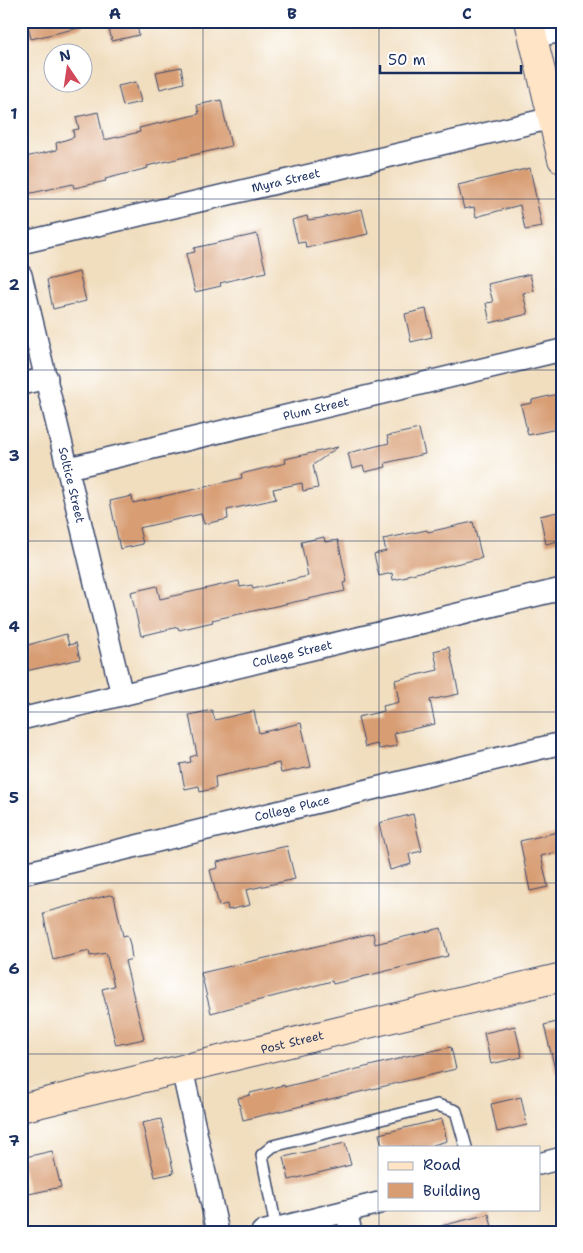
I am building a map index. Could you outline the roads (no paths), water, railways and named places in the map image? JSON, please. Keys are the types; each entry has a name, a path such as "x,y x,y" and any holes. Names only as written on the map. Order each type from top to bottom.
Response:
{"main road":[{"path":"531,29 562,159"},
{"name":"Post Street","path":"21,1108 562,977"}],"street":[{"path":"531,29 562,30"},
{"name":"Myra Street","path":"21,243 552,118"},
{"name":"Soltice Street","path":"21,275 69,468 122,695"},
{"name":"Plum Street","path":"69,468 562,350"},
{"path":"21,384 47,378"},
{"name":"College Street","path":"21,719 562,589"},
{"name":"College Place","path":"21,874 562,743"},
{"path":"182,1069 218,1232"},
{"path":"540,1164 561,1161"},
{"path":"269,1230 349,1222 378,1204"}],"lane":[{"path":"269,1230 262,1155 274,1146 437,1105 456,1111 466,1146"}]}
